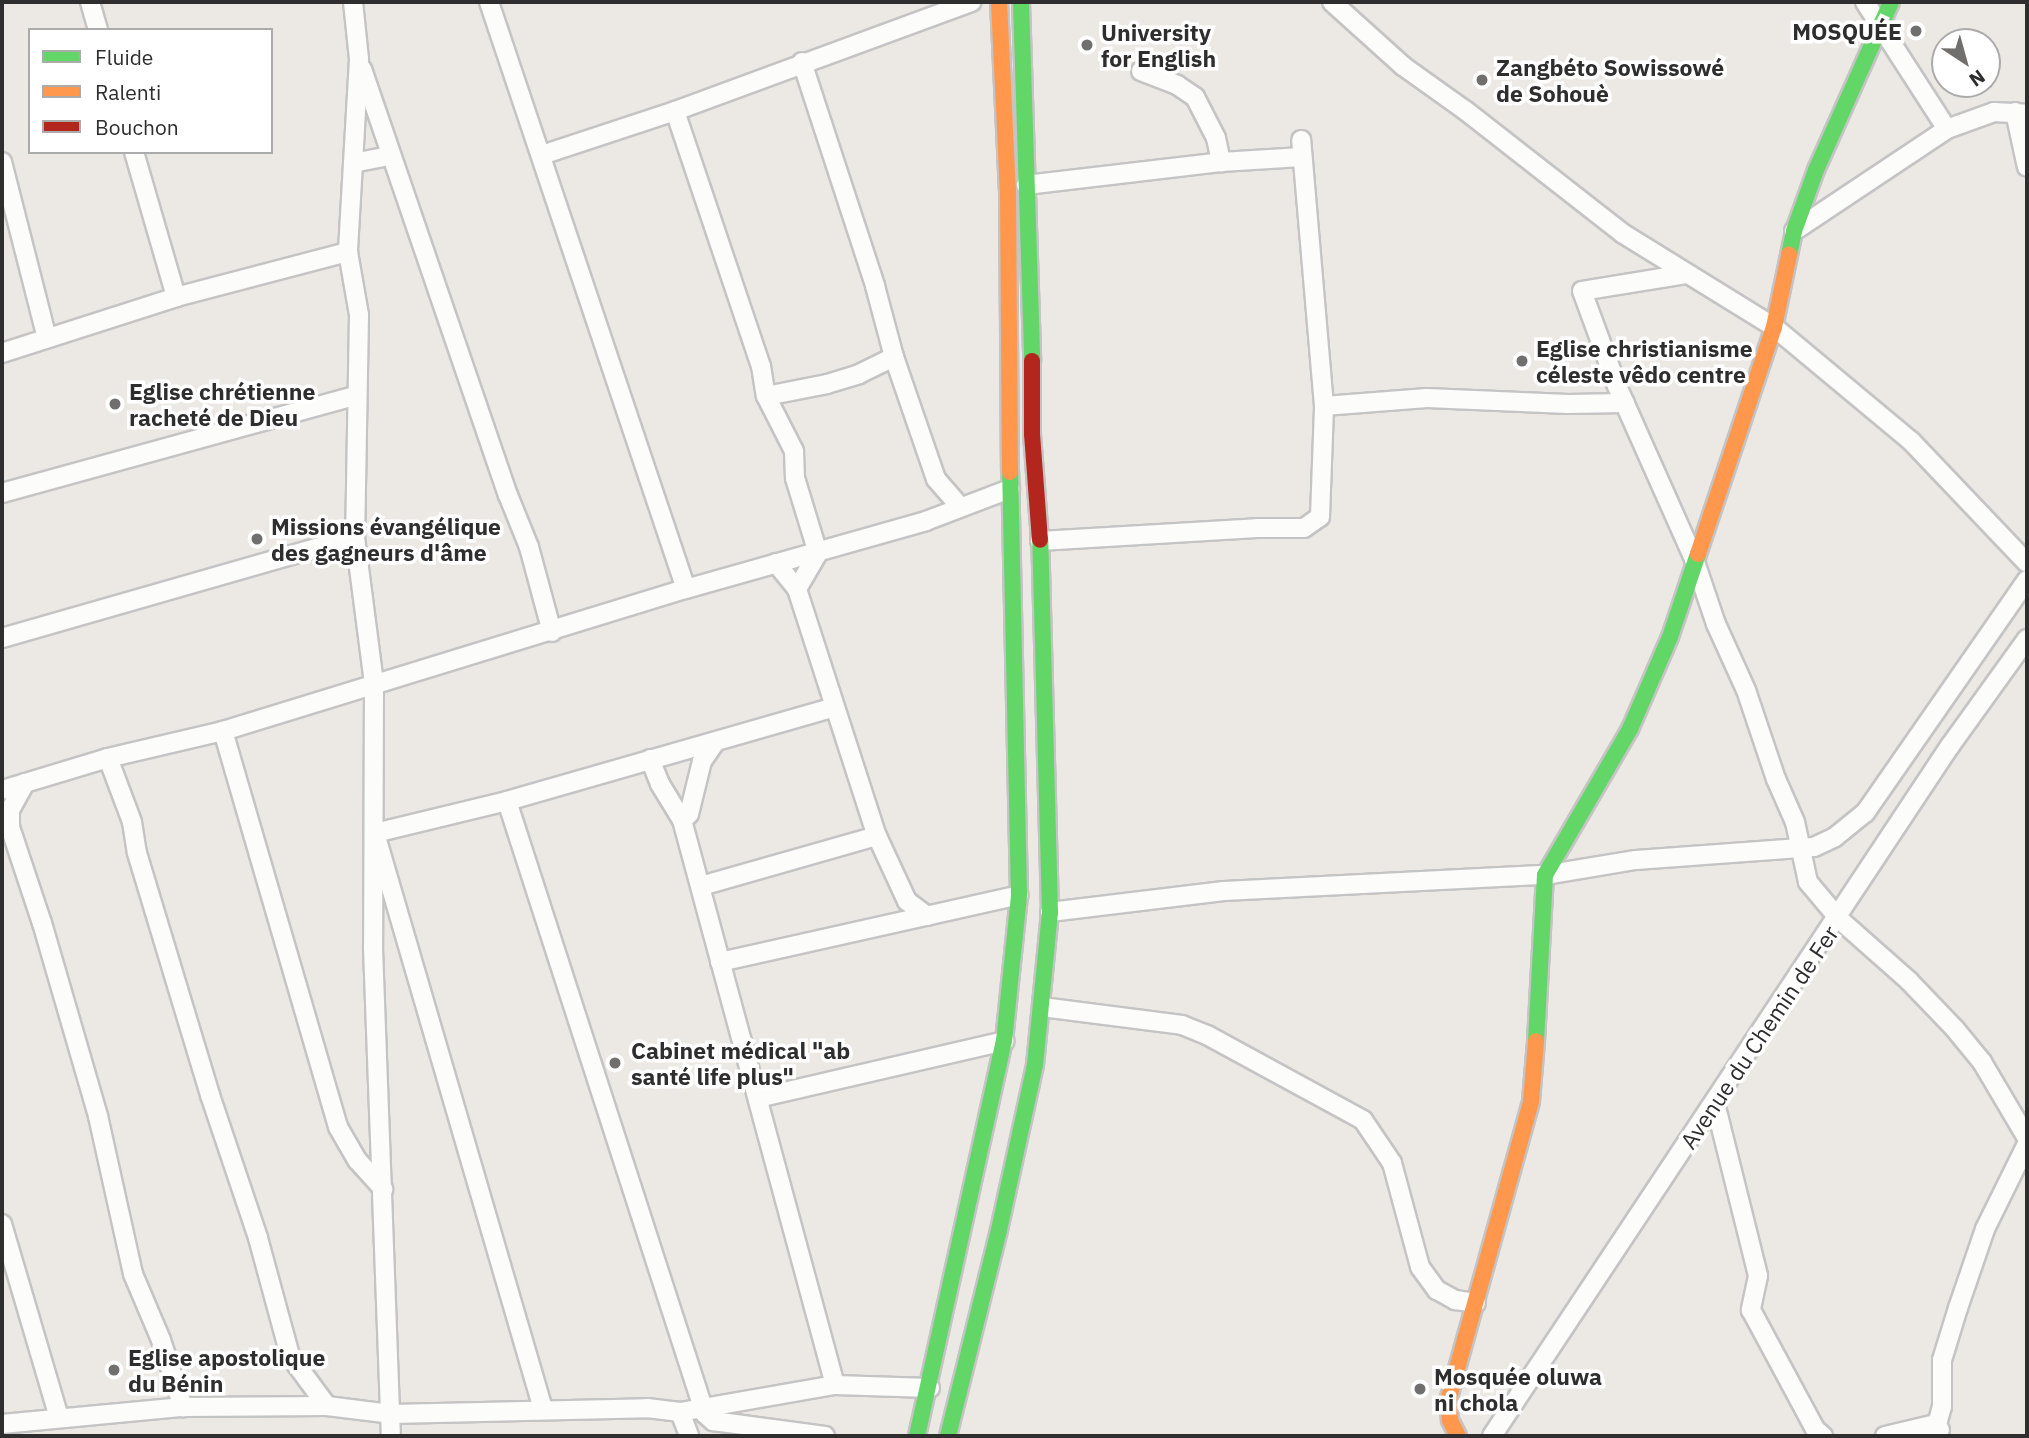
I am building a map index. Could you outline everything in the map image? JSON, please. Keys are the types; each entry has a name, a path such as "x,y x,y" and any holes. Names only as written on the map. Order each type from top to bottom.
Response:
{"main road":[{"path":"917,1436 930,1388 1004,1041 1019,895 1010,489 1008,190 999,2"},
{"path":"948,1436 1035,1065 1050,912 1040,541 1032,434 1032,302 1021,2"},
{"path":"1458,1436 1450,1420 1448,1401 1531,1101 1540,1000 1545,875 1630,729 1670,637 1774,327 1794,231 1879,23 1891,2"}],"street":[{"path":"90,2 97,28"},
{"path":"353,2 359,59 348,252 359,315 355,396 355,537 374,684 373,948 391,1436"},
{"path":"489,2 686,589"},
{"path":"542,155 675,111 972,2"},
{"path":"1332,2 1358,28 1440,95 1466,111 1622,233 1774,327 1911,441 2027,563"},
{"path":"1865,2 1947,129"},
{"path":"359,59 508,495 529,547 538,591 552,632"},
{"path":"803,62 875,286 894,357 941,489 960,507"},
{"path":"1141,71 1177,85 1195,97 1216,138 1221,162"},
{"path":"675,111 761,366 766,396 794,450 795,478 818,553 797,589"},
{"path":"1794,231 1947,129 1994,112 2021,113 2027,167"},
{"path":"1026,185 1221,162 1301,148 1324,406 1320,517 1304,528 1257,528 1040,541"},
{"path":"135,154 176,297"},
{"path":"353,163 390,156"},
{"path":"2,162 47,338"},
{"path":"2,354 176,297 348,252"},
{"path":"1686,274 1582,291 1625,403 1694,559 1716,624 1746,690 1776,779 1795,822 1808,881 1839,919 1909,981 1955,1029 1982,1062 2027,1138"},
{"path":"766,396 838,381 894,357"},
{"path":"2,493 355,396"},
{"path":"1324,406 1427,398 1568,404 1625,403"},
{"path":"926,521 941,489"},
{"path":"2,790 108,758 223,731 776,562 818,553 926,521 1010,489"},
{"path":"2,638 355,537"},
{"path":"776,562 797,589 877,836 907,901 927,916"},
{"path":"1050,912 1224,891 1545,875 1636,860 1814,847 1835,836 1865,813 2027,580"},
{"name":"Avenue du Chemin de Fer","path":"1492,1436 1839,919 1951,746 2027,639"},
{"path":"375,833 507,801 835,707"},
{"path":"223,731 338,1128 358,1161 383,1189"},
{"path":"682,820 689,814 702,761 716,741"},
{"path":"682,751 699,772"},
{"path":"108,758 132,822 141,866 210,1095 258,1238 289,1356 327,1406"},
{"path":"650,759 660,783 682,820 835,1385"},
{"path":"25,783 10,810 10,827 42,923 98,1116 133,1274 161,1340 183,1407"},
{"path":"507,801 707,1418 713,1422 825,1436"},
{"path":"375,833 543,1409"},
{"path":"701,886 877,836"},
{"path":"720,962 1019,895"},
{"path":"1042,1007 1182,1025 1207,1035 1363,1120 1392,1163 1420,1267 1437,1290 1455,1300 1476,1303"},
{"path":"758,1098 1004,1041"},
{"path":"1715,1103 1758,1276 1751,1310 1815,1429 1823,1436"},
{"path":"1885,1436 1938,1432 1942,1407 1942,1360 1958,1308 1985,1229 2027,1144"},
{"path":"2,1224 59,1418"},
{"path":"2,1424 183,1407 327,1406 391,1414 647,1408 680,1412 835,1385 930,1388"},
{"path":"680,1412 689,1436"}],"traffic: fast":[{"path":"1021,2 1032,361"},
{"path":"1789,255 1794,231 1816,170 1891,2"},
{"path":"917,1436 1004,1041 1019,895 1010,472"},
{"path":"948,1436 999,1230 1035,1065 1050,912 1040,540"},
{"path":"1536,1041 1545,875 1630,729 1670,637 1698,554"}],"traffic: slow":[{"path":"999,2 1008,190 1010,472"},
{"path":"1698,554 1774,327 1789,255"},
{"path":"1458,1436 1450,1420 1448,1401 1531,1101 1536,1041"}],"traffic: jam":[{"path":"1032,361 1032,434 1040,540"}],"place":[{"name":"MOSQUÉE","path":"1916,31"},
{"name":"University for English","path":"1087,45"},
{"name":"Zangbéto Sowissowé de Sohouè","path":"1482,80"},
{"name":"Eglise christianisme céleste vêdo centre","path":"1522,361"},
{"name":"Eglise chrétienne racheté de Dieu","path":"115,404"},
{"name":"Missions évangélique des gagneurs d'âme","path":"257,539"},
{"name":"Cabinet médical \"ab santé life plus\"","path":"615,1063"},
{"name":"Eglise apostolique du Bénin","path":"114,1370"},
{"name":"Mosquée oluwa ni chola","path":"1420,1389"}]}
